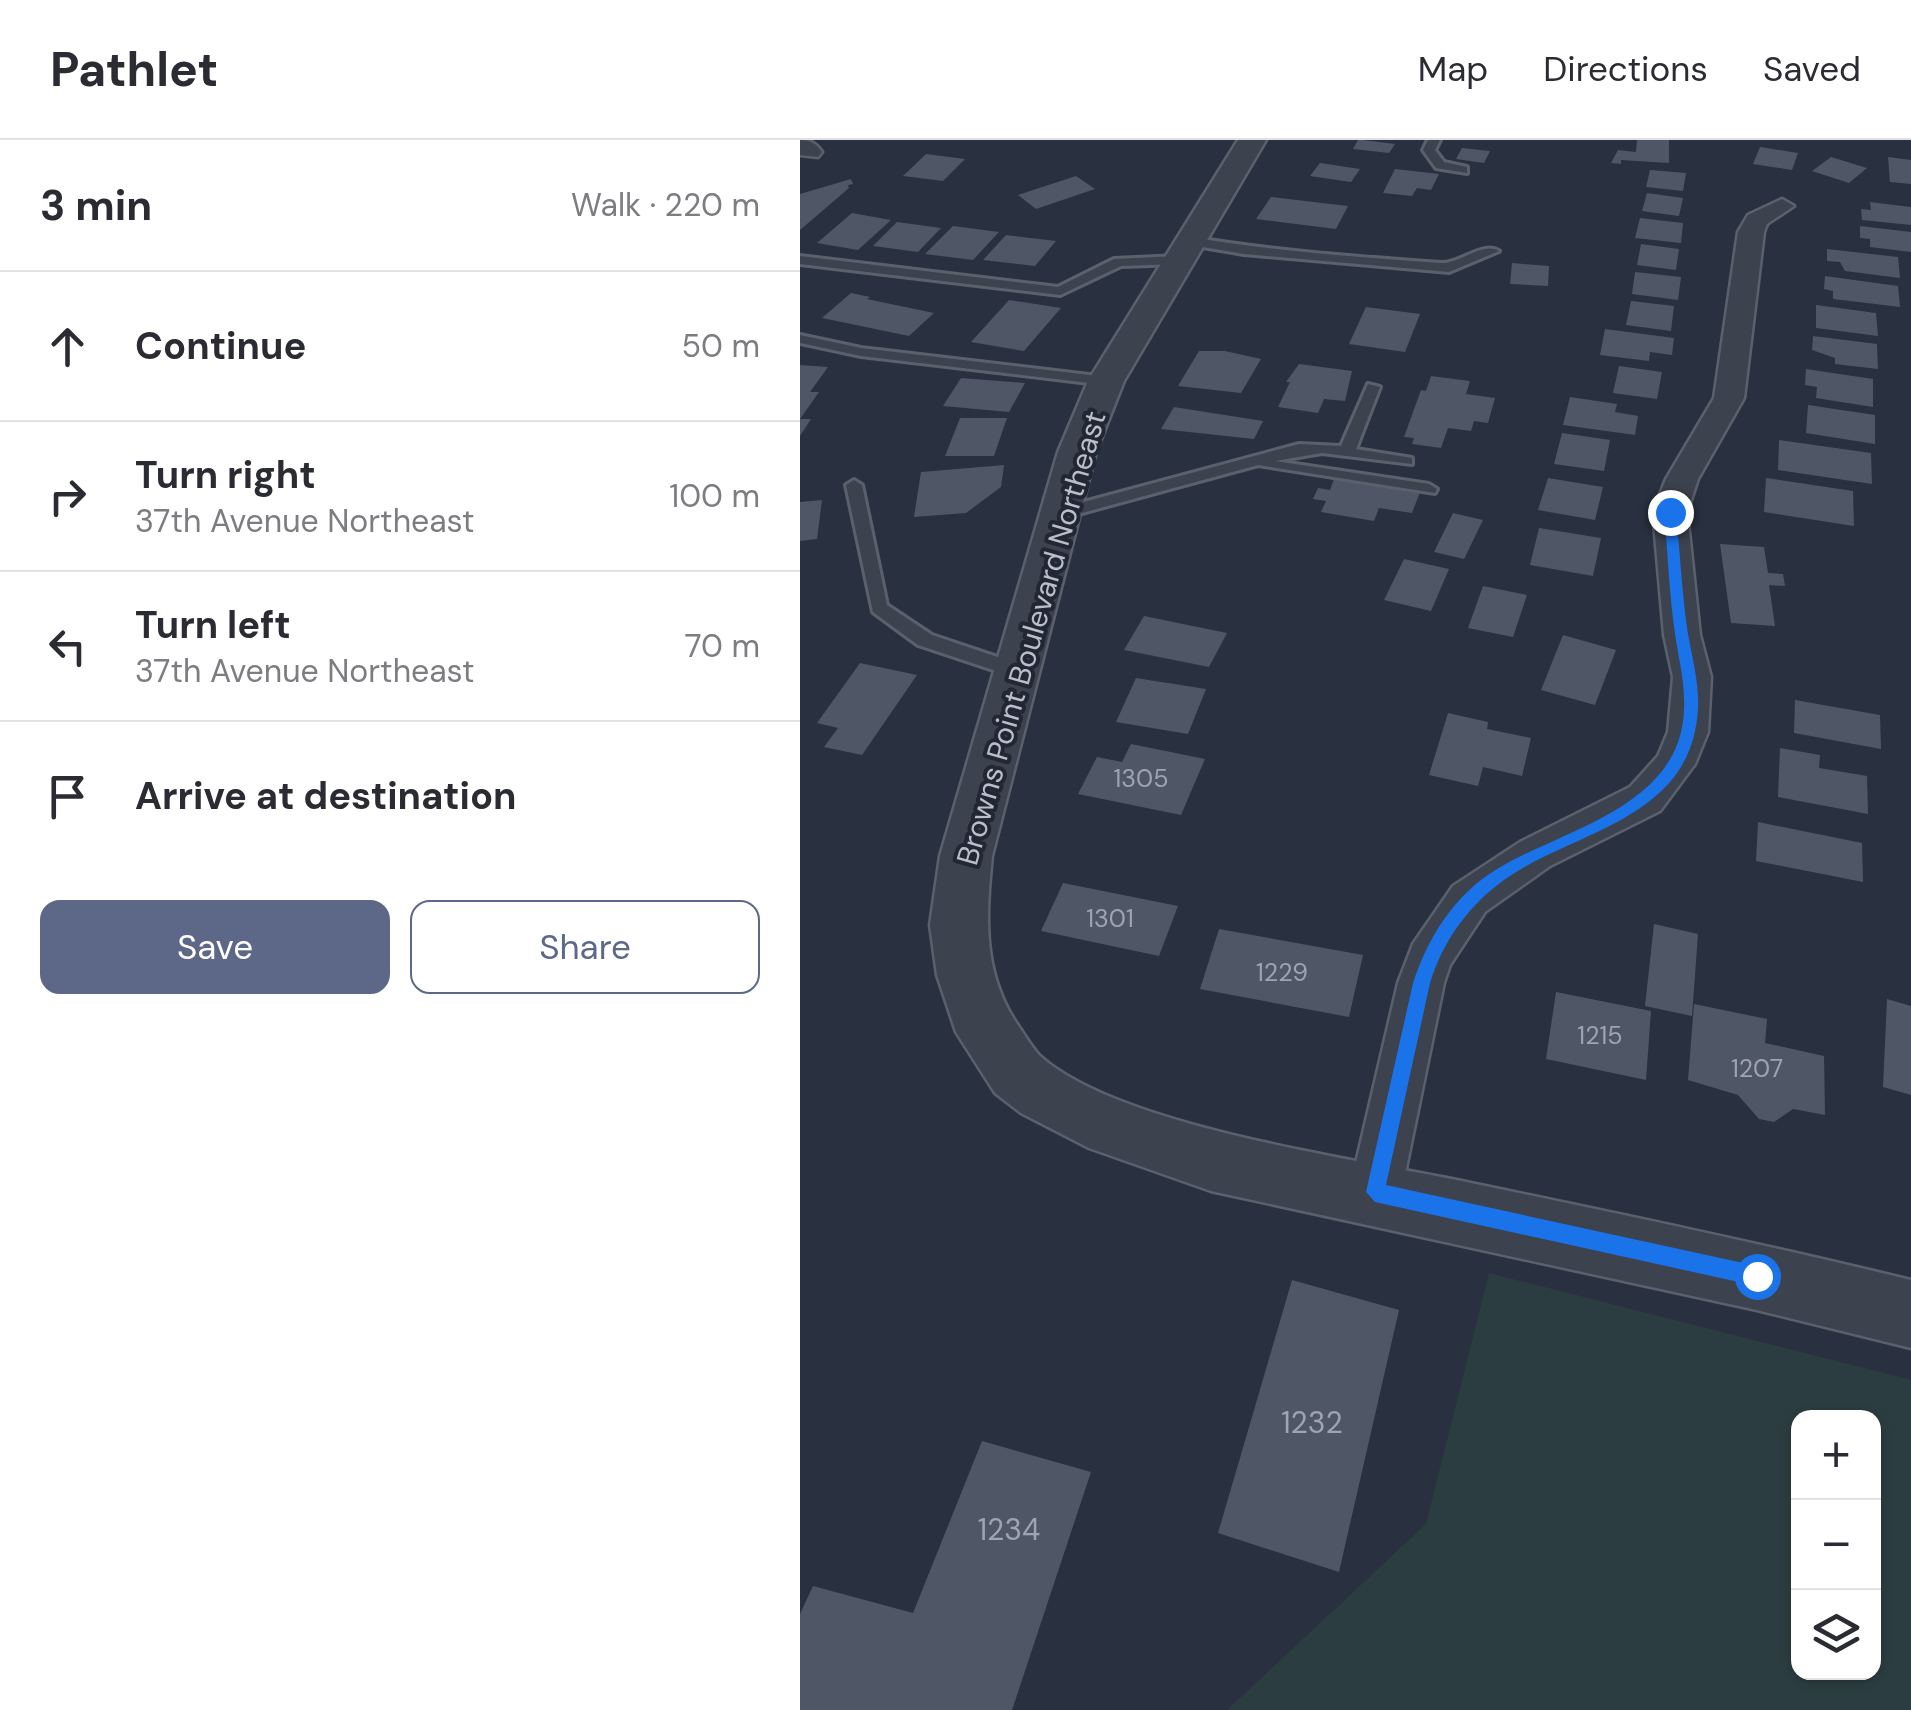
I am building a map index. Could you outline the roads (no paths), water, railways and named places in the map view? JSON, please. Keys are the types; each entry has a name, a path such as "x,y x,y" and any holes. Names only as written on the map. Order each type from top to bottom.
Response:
{"street":[{"name":"Browns Point Boulevard Northeast","path":"1252,140 1106,381 1077,452 966,856 958,924 964,975 977,1012 1016,1074 1042,1093 1111,1127 1194,1155 1757,1276 1911,1314"},
{"path":"1375,1192 1421,983 1429,958 1456,914 1469,898 1511,868 1645,800 1675,764 1688,732 1692,676 1682,635 1670,512 1682,479 1729,398 1751,232 1757,220 1782,206"}],"lane":[{"path":"1434,140 1429,150 1440,164 1463,170"},
{"path":"800,260 1060,291 1119,262 1184,250 1244,250 1449,268 1492,251"},
{"path":"800,340 861,352 1106,381"},
{"path":"1347,452 1373,388"},
{"path":"1060,514 1299,450 1406,461"},
{"path":"1251,462 1428,490"},
{"path":"854,485 879,608 925,640 1017,670"}]}
